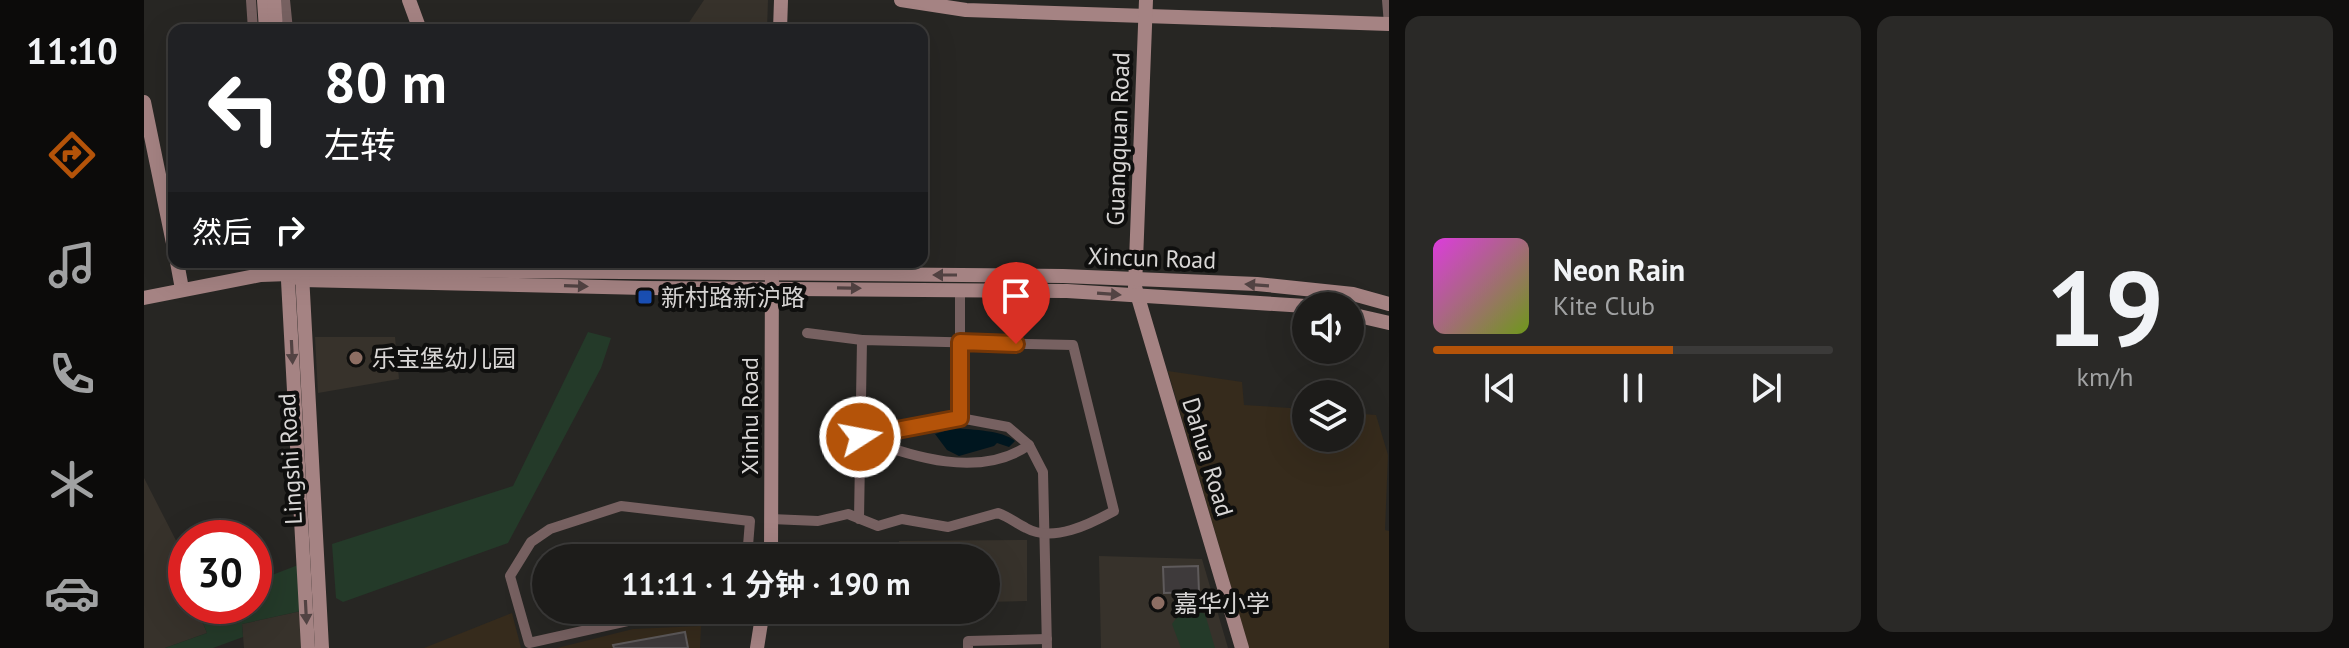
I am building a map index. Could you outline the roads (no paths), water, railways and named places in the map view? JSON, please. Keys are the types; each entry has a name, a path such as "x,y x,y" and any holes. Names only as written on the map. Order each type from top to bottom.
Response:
{"main road":[{"path":"264,0 266,24"},
{"path":"274,0 276,24"},
{"path":"409,0 418,24"},
{"path":"780,24 781,0"},
{"path":"901,0 966,10 1389,24"},
{"name":"Guangquan Road","path":"1135,279 1146,0"},
{"path":"144,102 168,219"},
{"path":"178,268 182,289"},
{"name":"Xincun Road","path":"144,298 296,269 470,271 645,288 771,275 1135,279 1298,288 1353,294 1389,304"},
{"name":"Lingshi Road","path":"296,269 308,648"},
{"name":"Lingshi Road","path":"296,269 322,648"},
{"name":"Xincun Road","path":"771,275 960,290 1067,291 1292,305"},
{"name":"Xinhu Road","path":"771,275 771,544"},
{"name":"Dahua Road","path":"1135,279 1137,296 1242,648"},
{"path":"1364,317 1389,323"},
{"path":"757,648 761,624"}],"street":[{"path":"251,0 253,24"},
{"path":"285,0 287,24"},
{"path":"1387,0 1389,24"},
{"path":"960,290 960,418"},
{"path":"771,519 818,521 848,514 878,526 902,519 916,519 948,527 998,513 1014,519 1027,529 1063,532 1114,511 1073,345 862,340 807,333"},
{"path":"859,519 862,340"},
{"path":"860,437 960,418 1008,427 1029,445 1043,472 1047,644 968,641 968,648"},
{"path":"860,437 902,453 959,462 993,458 1029,445"},
{"path":"614,624 529,643 510,576 531,542 550,529 621,506 750,521 748,544"}],"water":[{"path":"955,428 995,433 1015,441 1009,447 997,443 959,456 947,450 935,434"}],"place":[{"name":"新村路新沪路","path":"645,297"},
{"name":"乐宝堡幼儿园","path":"356,358"},
{"name":"嘉华小学","path":"1158,603"}]}
